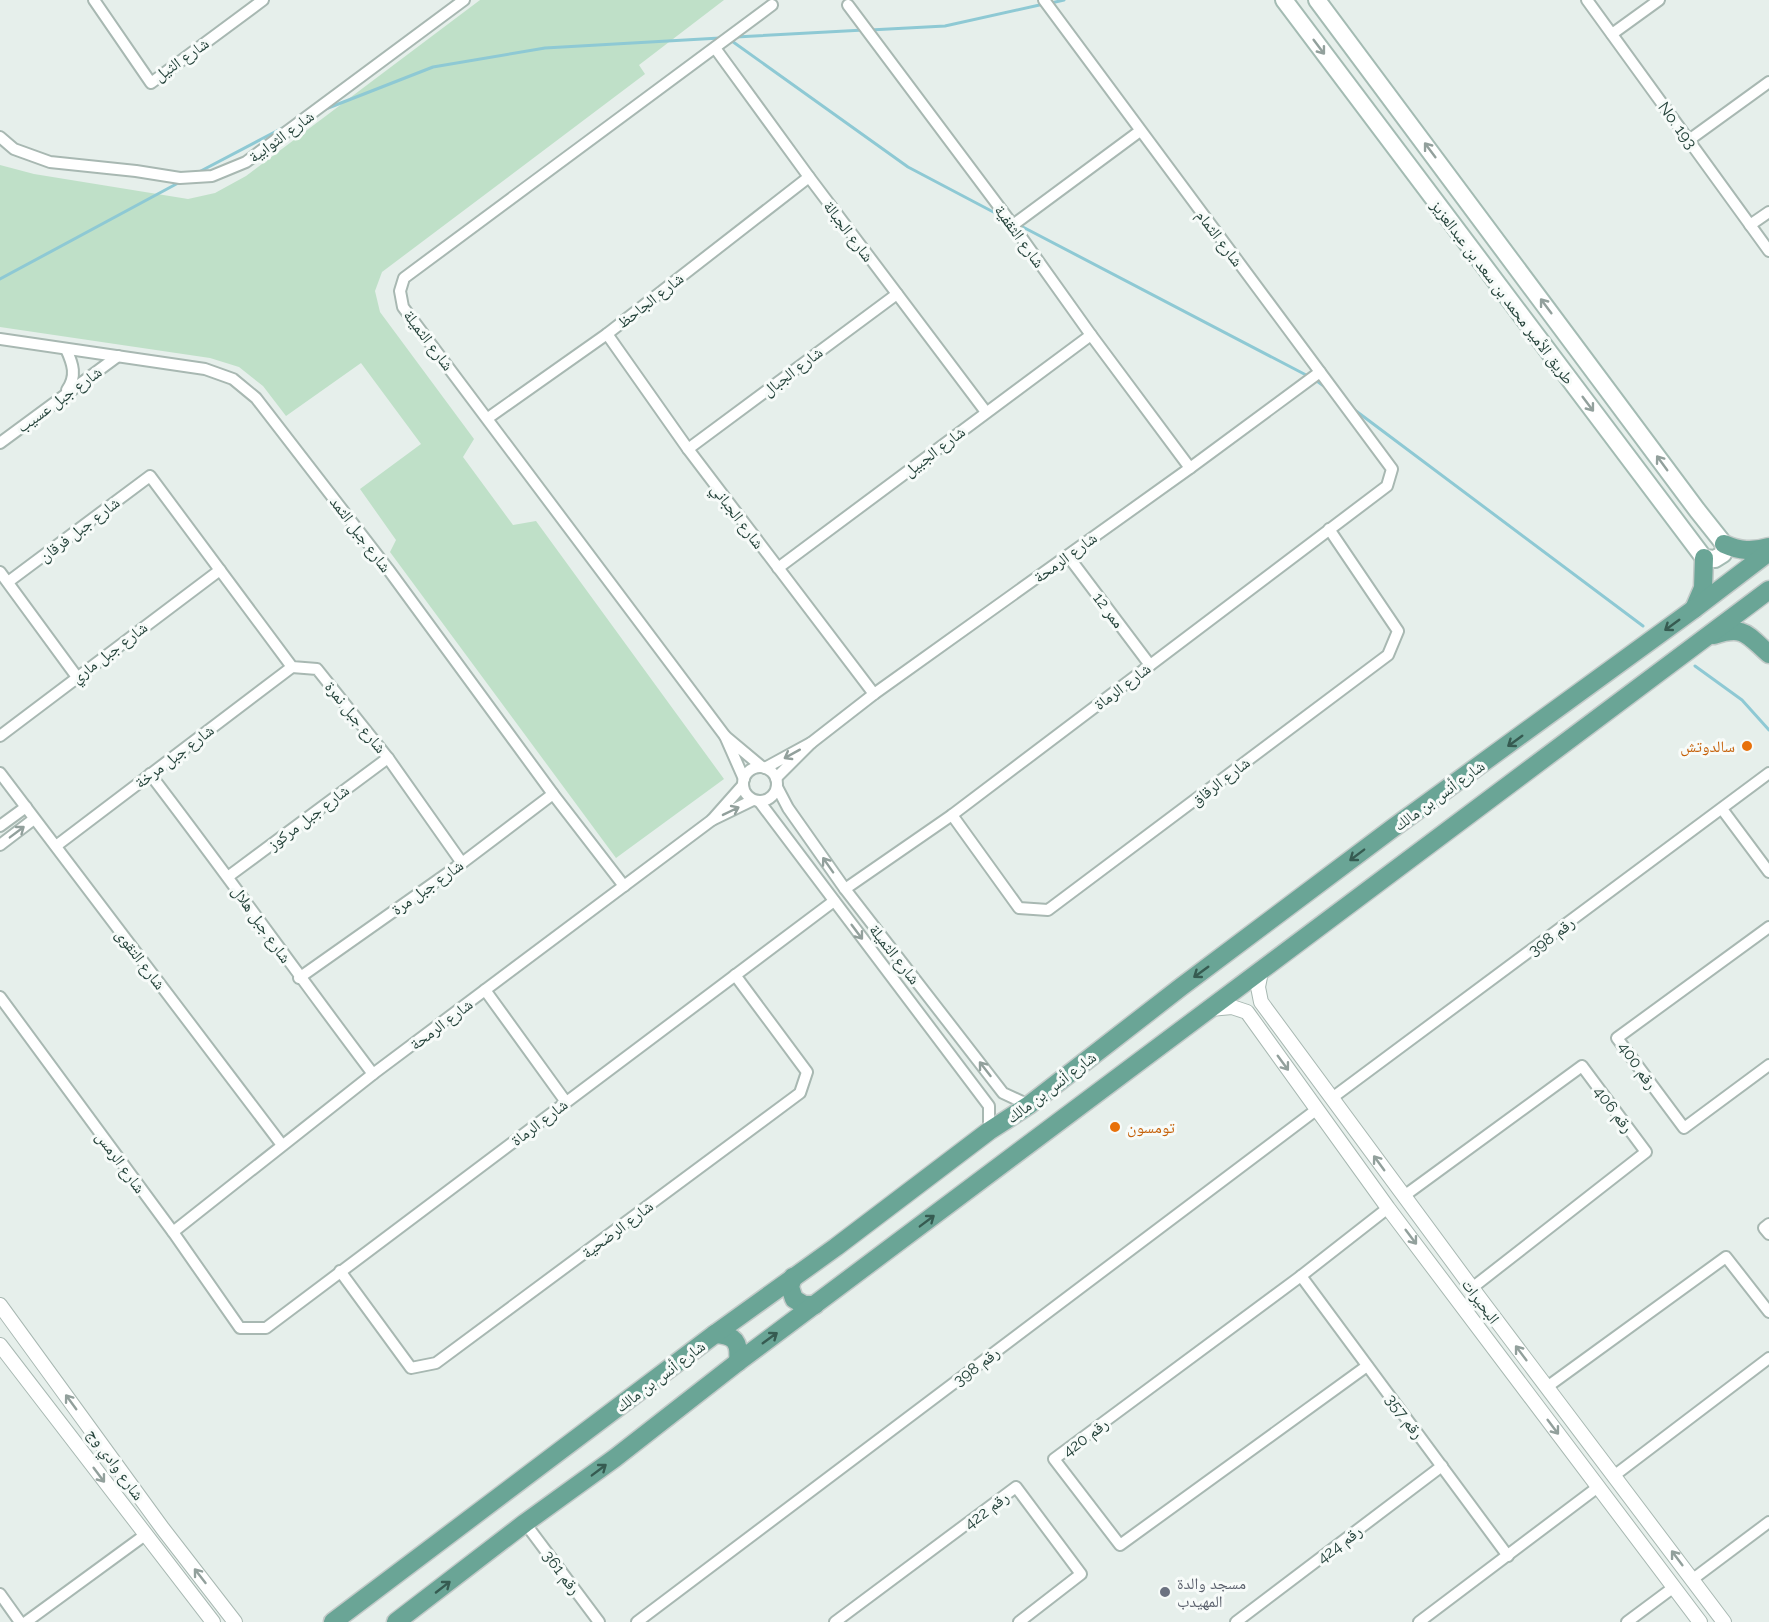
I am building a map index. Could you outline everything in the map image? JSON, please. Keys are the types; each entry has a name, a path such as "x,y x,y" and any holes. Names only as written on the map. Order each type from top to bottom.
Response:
{"main road":[{"name":"طريق الأمير محمد بن سعد بن عبدالعزيز","path":"1284,0 1704,558"},
{"name":"طريق الأمير محمد بن سعد بن عبدالعزيز","path":"1317,0 1724,544"},
{"path":"1694,609 1703,588 1704,558 1715,560 1723,554 1724,544 1739,551 1757,551 1769,547"},
{"name":"شارع أنس بن مالك","path":"333,1622 715,1334 989,1131 1029,1105 1181,987 1384,835 1769,552"},
{"name":"شارع أنس بن مالك","path":"396,1622 525,1523 607,1464 738,1362 1769,590"},
{"path":"1706,637 1729,630 1742,631 1769,654"},
{"path":"794,1277 790,1287 794,1299 804,1305 815,1305"},
{"path":"715,1334 726,1335 737,1343 738,1362"}],"street":[{"name":"شارع الثيل","path":"94,0 151,83 263,0"},
{"name":"شارع الثوابية","path":"0,137 14,149 50,162 180,178 212,176 246,162 464,0"},
{"name":"شارع الثمام","path":"1044,0 1392,469 1390,476"},
{"name":"No. 193","path":"1587,0 1769,251"},
{"path":"1612,34 1659,0"},
{"name":"شارع الثميلة","path":"725,736 403,307 400,291 404,279 776,2"},
{"name":"شارع الثقفية","path":"845,2 1013,225 1190,468"},
{"name":"شارع الجبالة","path":"715,48 986,412"},
{"path":"1689,140 1769,81"},
{"path":"1013,225 1140,130"},
{"name":"شارع الجاحظ","path":"488,418 607,334 809,177"},
{"path":"1750,225 1769,212"},
{"name":"شارع الجبال","path":"688,449 897,294"},
{"name":"شارع الجباني","path":"607,334 688,449 874,694"},
{"name":"شارع الجبيل","path":"778,568 1091,335"},
{"name":"شارع جبل الثمد","path":"0,339 206,369 233,379 256,398 388,569 553,794 624,886"},
{"path":"65,395 72,383 73,366 66,349"},
{"name":"شارع جبل عسيب","path":"0,443 118,356"},
{"name":"شارع الرمحة","path":"811,743 874,694 1320,372"},
{"name":"شارع جبل فرقان","path":"8,582 150,476 220,570"},
{"name":"شارع الرماة","path":"845,889 952,815 1387,486 1390,476"},
{"name":"شارع الرقاق","path":"952,815 1019,908 1048,910 1388,655 1398,632 1329,529"},
{"name":"ممر 12","path":"1068,556 1150,665"},
{"path":"220,570 292,667"},
{"name":"شارع جبل ماري","path":"0,735 220,570"},
{"path":"0,572 76,676"},
{"name":"شارع جبل نمرة","path":"292,667 317,669 388,758 462,863"},
{"name":"شارع جبل مرخة","path":"56,846 292,667"},
{"path":"712,820 756,801 770,798 774,794 776,782 773,773 725,736"},
{"path":"725,736 745,793 756,801"},
{"path":"712,820 752,769 764,768 811,743"},
{"path":"776,782 811,743"},
{"name":"شارع جبل مركوز","path":"229,876 388,758"},
{"name":"شارع التقوى","path":"0,773 282,1145"},
{"name":"رقم 398","path":"1332,1098 1769,773"},
{"name":"شارع جبل هلال","path":"150,774 229,876 300,978 373,1074"},
{"name":"شارع الثميلة","path":"776,782 788,808 845,889 1003,1093 1029,1105"},
{"name":"شارع جبل مرة","path":"300,978 462,863 553,794"},
{"name":"شارع الثميلة","path":"756,801 834,900 988,1106 989,1131"},
{"path":"0,826 26,807"},
{"path":"1722,809 1769,872"},
{"path":"0,845 34,819"},
{"name":"شارع الرمحة","path":"173,1232 373,1074 712,820"},
{"name":"شارع الرماة","path":"240,1328 267,1328 834,900"},
{"name":"رقم 400","path":"1769,927 1617,1038 1684,1128 1769,1065"},
{"name":"البحيرات","path":"1261,972 1258,987 1261,1002 1472,1288 1724,1622"},
{"name":"شارع الرضحية","path":"340,1271 411,1368 436,1363 800,1093 807,1072 735,975"},
{"path":"485,990 566,1102"},
{"name":"شارع الرمس","path":"0,998 173,1232 240,1328"},
{"name":"البحيرات","path":"1210,1009 1232,1007 1247,1012 1388,1208 1700,1622"},
{"path":"1261,1032 1261,1021 1265,1018 1277,1024"},
{"name":"رقم 406","path":"1404,1196 1582,1066 1590,1075 1646,1152 1472,1288"},
{"name":"رقم 398","path":"637,1622 1316,1110"},
{"name":"رقم 420","path":"1367,1366 1120,1545 1054,1459 1388,1208"},
{"path":"1769,1224 1764,1228 1769,1234"},
{"path":"1547,1387 1726,1257 1769,1312"},
{"name":"رقم 357","path":"1300,1276 1508,1556"},
{"name":"شارع وادي وج","path":"0,1305 163,1529 235,1622"},
{"name":"شارع وادي وج","path":"0,1345 213,1622"},
{"path":"1615,1475 1769,1358"},
{"name":"رقم 424","path":"1236,1622 1442,1466"},
{"name":"رقم 422","path":"835,1622 1016,1487 1081,1574 1019,1622"},
{"path":"1419,1622 1599,1488"},
{"path":"1693,1579 1769,1522"},
{"name":"رقم 361","path":"525,1523 599,1622"},
{"path":"26,1622 144,1535"},
{"path":"1628,1622 1674,1587"},
{"path":"0,1594 20,1622"}],"green space":[{"path":"480,0 724,0 639,65 645,74 382,272 375,291 380,312 474,439 463,457 513,525 536,521 724,779 616,858 390,552 396,540 360,489 421,444 361,363 286,416 263,386 239,367 210,358 0,327 0,165 34,174 188,199 215,193 246,176"}],"waterway":[{"path":"1051,3 1064,0"},
{"path":"870,30 945,26 1044,4"},
{"path":"736,37 864,30"},
{"path":"323,110 433,67 545,48 720,38"},
{"path":"729,39 908,167 999,215"},
{"path":"197,173 292,123"},
{"path":"0,279 180,182"},
{"path":"1019,225 1308,376"},
{"path":"1314,379 1328,389"},
{"path":"1352,408 1643,626"},
{"path":"1695,666 1742,700 1769,730"}],"place":[{"name":"سالدوتش","path":"1747,746"},
{"name":"تومسون","path":"1115,1127"},
{"name":"مسجد والدة المهيدب","path":"1165,1592"}]}
